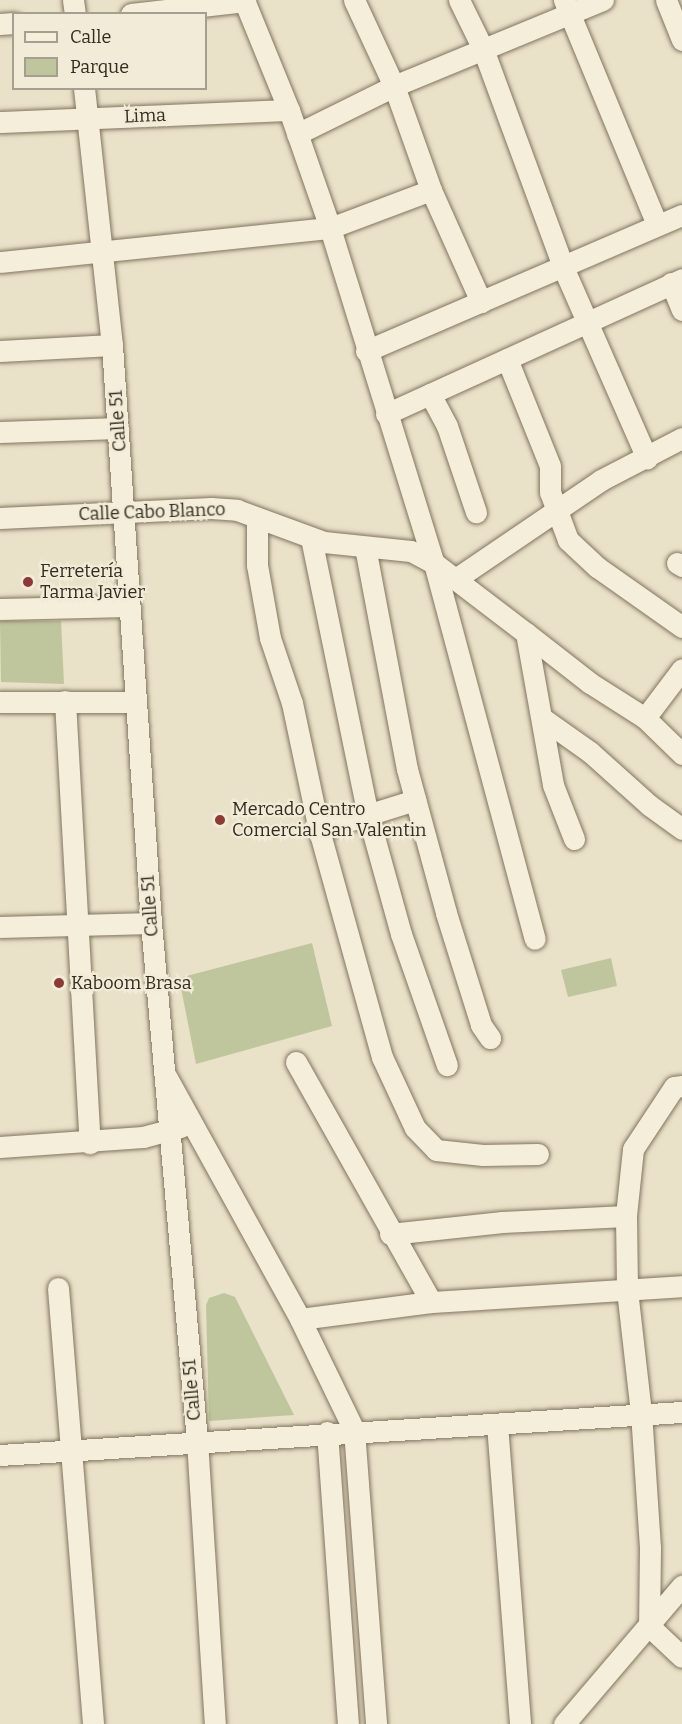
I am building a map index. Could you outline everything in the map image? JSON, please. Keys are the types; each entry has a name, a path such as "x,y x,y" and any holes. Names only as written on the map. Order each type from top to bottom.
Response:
{"street":[{"path":"354,0 394,86 431,190 481,302"},
{"path":"459,0 483,49 563,267 647,458"},
{"path":"297,134 394,86 483,49 567,7 603,0"},
{"path":"666,0 682,40"},
{"path":"149,12 245,1 289,110 330,228 366,351 434,563 535,939"},
{"path":"567,7 657,225"},
{"name":"Calle 51","path":"84,90 104,254 112,345 151,923 167,1128 196,1440 215,1724"},
{"name":"Lima","path":"0,122 289,110"},
{"path":"0,262 104,254 330,228 431,190"},
{"path":"366,351 682,215"},
{"path":"386,414 677,281 682,310"},
{"path":"0,351 112,345"},
{"path":"507,359 550,466 550,492 568,540 597,567 682,627"},
{"path":"430,394 447,426 476,512"},
{"path":"0,432 118,428"},
{"path":"457,578 601,480 682,438"},
{"name":"Calle Cabo Blanco","path":"0,518 211,508 237,510 311,538 365,547 411,551 457,578 590,683 645,718 682,754"},
{"path":"257,519 262,602 292,703 319,830 382,1056 415,1128 436,1150 483,1155 538,1154"},
{"path":"311,538 368,813 400,934 447,1065"},
{"path":"365,547 393,709 415,800 446,913 481,1025 490,1038"},
{"path":"0,609 129,606"},
{"path":"526,633 553,785 574,839"},
{"path":"645,718 682,669"},
{"path":"65,701 90,1143"},
{"path":"0,702 135,702"},
{"path":"542,718 590,752 649,805 682,830"},
{"path":"319,830 415,800"},
{"path":"0,927 151,923"},
{"path":"296,1062 430,1302"},
{"path":"163,1070 300,1318 354,1430 376,1724"},
{"path":"682,1086 674,1088 633,1149 626,1216 627,1290 641,1412 650,1548 649,1626 682,1657"},
{"path":"0,1147 90,1143 143,1137 167,1128 196,1130"},
{"path":"390,1234 502,1222 626,1216"},
{"path":"300,1318 430,1302 682,1286"},
{"path":"58,1287 93,1724"},
{"path":"0,1455 354,1430 496,1424 641,1412 682,1412"},
{"path":"496,1424 520,1724"},
{"path":"327,1432 348,1724"},
{"path":"569,1722 682,1586"}],"green space":[{"path":"0,621 61,621 64,684 1,682"},
{"path":"312,943 332,1026 196,1064 179,978"},
{"path":"611,958 617,986 568,997 561,970"},
{"path":"224,1293 235,1297 294,1415 209,1421 206,1305 209,1298"}],"place":[{"name":"Ferretería Tarma Javier","path":"28,582"},
{"name":"Mercado Centro Comercial San Valentin","path":"220,820"},
{"name":"Kaboom Brasa","path":"59,983"}]}
